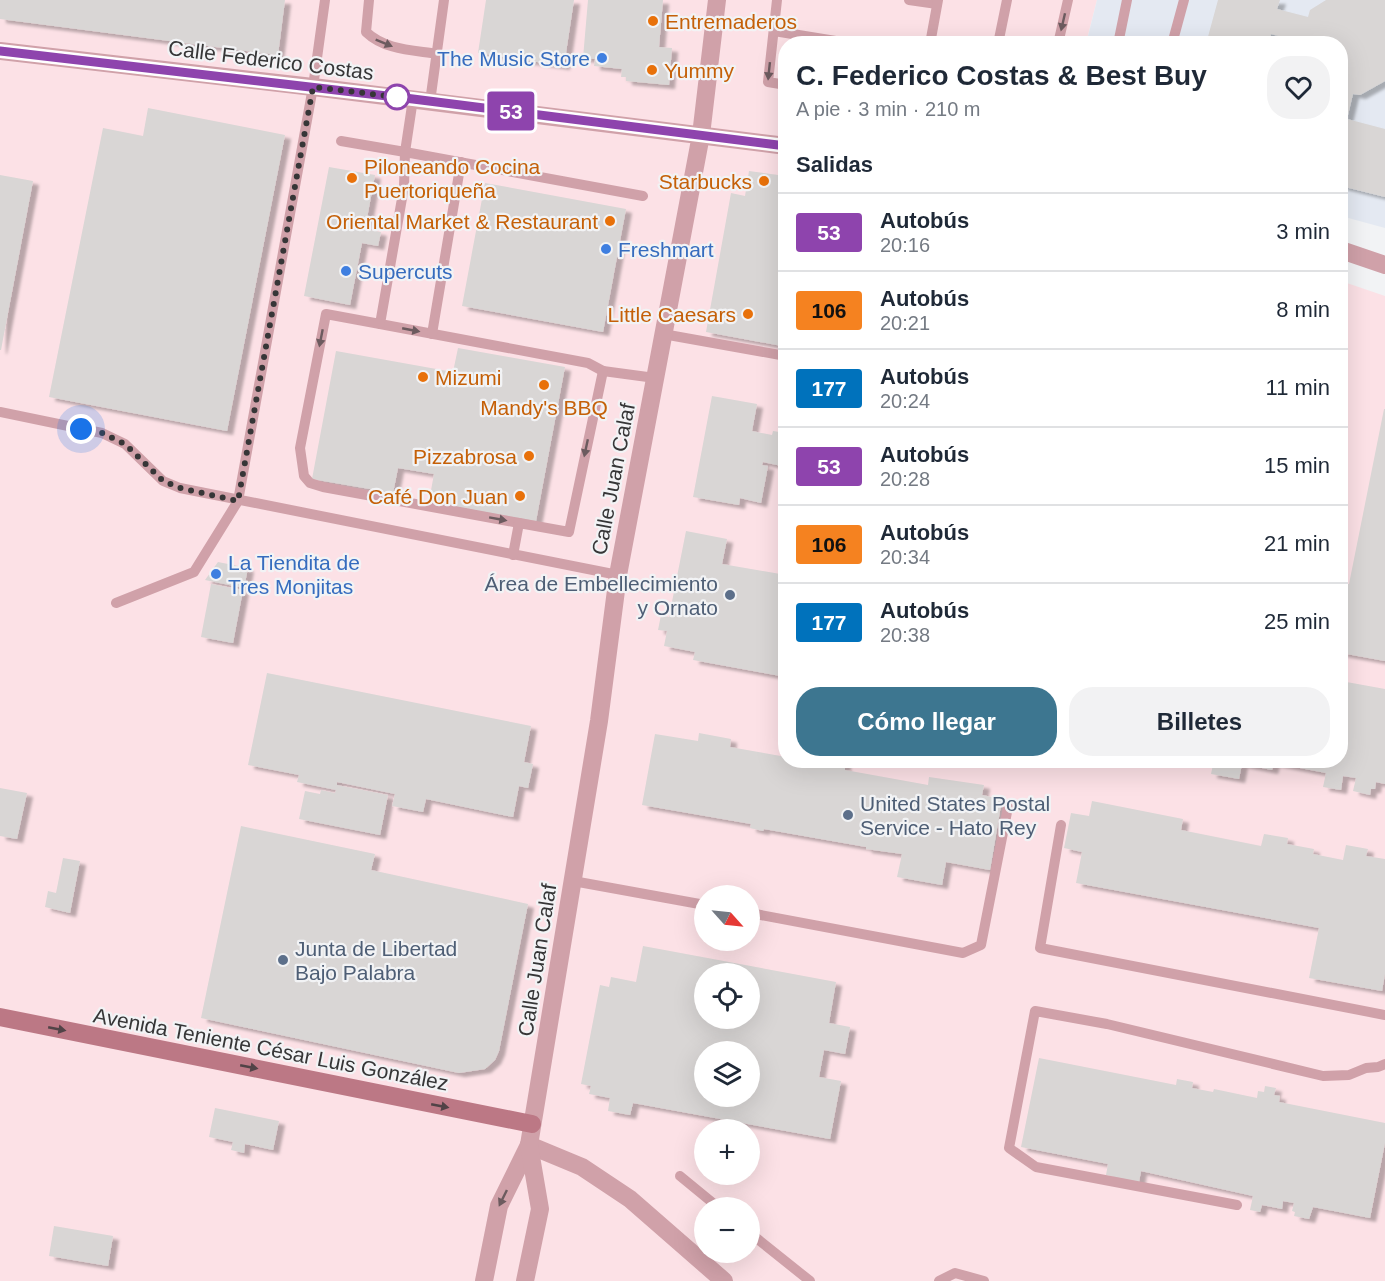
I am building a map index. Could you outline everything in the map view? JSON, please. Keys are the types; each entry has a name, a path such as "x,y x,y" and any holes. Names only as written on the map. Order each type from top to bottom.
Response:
{"street":[{"name":"Calle Juan Calaf","path":"529,1145 599,721 618,576 701,135 717,0"},
{"name":"Calle Federico Costas","path":"0,51 422,100 778,145"},
{"path":"1348,252 1385,265"},
{"name":"Avenida Teniente César Luis González","path":"0,1017 532,1124"},
{"path":"484,1281 498,1206 529,1145"},
{"path":"525,1281 540,1209 529,1145"},
{"path":"529,1145 582,1167 630,1199 724,1281"}],"lane":[{"path":"116,603 194,572 238,501 313,87 326,0"},
{"path":"369,0 366,32 373,39 387,46 437,54"},
{"path":"380,324 404,186 405,152 437,54 444,0"},
{"path":"777,0 768,82 778,84"},
{"path":"909,0 938,2 932,36"},
{"path":"1000,36 1007,0"},
{"path":"1060,36 1068,0"},
{"path":"1120,36 1127,0"},
{"path":"1174,36 1184,0"},
{"path":"774,31 805,36"},
{"path":"341,141 643,196"},
{"path":"432,334 461,162"},
{"path":"603,370 569,532 324,487 310,483 304,476 300,448 326,314 588,363 603,370 655,378"},
{"path":"663,334 778,355"},
{"path":"0,412 102,433 125,444 163,481 180,488 618,576"},
{"path":"513,555 519,523"},
{"path":"760,915 963,953 981,945 1008,807"},
{"path":"1061,825 1041,948 1385,1015"},
{"path":"573,881 694,903"},
{"path":"1237,1205 1036,1167 1009,1148 1035,1011 1107,1024 1323,1076 1349,1075 1366,1068 1383,1067"},
{"path":"680,1176 706,1197"},
{"path":"760,1241 810,1281"},
{"path":"939,1281 955,1273 984,1281"}],"shaded area":[{"path":"0,0 1097,0 1088,36 778,36 778,768 1348,768 1348,283 1385,296 1385,1281 0,1281"},
{"path":"1097,0 1385,0 1385,228 1348,218 1348,36 1088,36"}],"building":[{"path":"0,0 285,0 278,55 0,19"},
{"path":"486,0 574,0 564,66 478,53"},
{"path":"588,0 663,0 659,47 672,48 669,85 626,81 626,77 621,77 622,69 594,66 595,59 583,58"},
{"path":"1218,0 1280,0 1277,9 1308,17 1310,10 1326,0 1385,0 1385,81 1360,95 1353,94 1348,115 1348,36 1278,36 1271,34 1271,36 1208,36"},
{"path":"148,108 285,135 227,431 49,397 103,128 143,136"},
{"path":"1348,119 1385,129 1385,197 1348,188"},
{"path":"329,167 375,175 365,229 381,232 378,246 362,243 350,305 304,296"},
{"path":"749,171 778,175 778,345 706,332 731,193 745,196"},
{"path":"0,175 33,181 1,350 0,350"},
{"path":"485,183 626,209 603,332 462,306"},
{"path":"458,348 565,367 536,521 429,501 434,474 398,468 393,493 312,479 336,351 453,372"},
{"path":"712,396 757,404 752,431 772,435 773,431 778,432 778,465 763,462 762,465 768,466 761,503 740,498 739,505 693,497"},
{"path":"1385,409 1385,661 1348,654 1349,584"},
{"name":"Área de Embellecimiento y Ornato","path":"686,531 727,539 722,564 778,574 778,676 693,660 695,652 664,646 667,631 658,630 661,615 669,617"},
{"path":"218,562 248,568 244,588 205,580"},
{"path":"211,584 243,590 233,643 201,637"},
{"path":"267,673 531,726 524,762 533,764 528,788 519,786 513,817 426,799 423,812 392,806 395,794 337,782 337,785 388,795 380,835 299,819 305,791 320,794 321,790 335,793 336,790 297,782 299,775 248,765"},
{"path":"1348,682 1385,689 1385,784 1376,782 1375,789 1371,789 1370,795 1353,791 1356,778 1343,776 1341,790 1323,787 1326,773 1300,768 1348,768"},
{"name":"United States Postal Service - Hato Rey","path":"699,733 731,739 730,747 778,756 778,768 845,768 845,770 928,785 929,777 984,785 982,795 1002,799 990,870 946,862 942,885 897,877 902,854 764,829 763,831 750,828 751,824 642,805 655,734 698,741"},
{"path":"1212,768 1241,768 1239,779 1211,774"},
{"path":"0,788 27,793 17,839 0,836"},
{"path":"1092,801 1183,819 1181,830 1261,846 1264,834 1288,838 1287,844 1314,849 1313,854 1343,860 1346,845 1368,849 1366,856 1385,859 1385,974 1382,991 1309,978 1319,928 1076,883 1082,852 1064,848 1071,813 1089,816"},
{"path":"241,826 375,854 371,870 528,904 499,1051 495,1060 485,1069 459,1073 201,1018"},
{"path":"63,858 80,861 70,913 45,907 48,891 56,893"},
{"path":"643,946 734,963 694,963 694,1029 760,1029 760,968 836,982 829,1023 850,1027 845,1054 824,1050 819,1077 841,1081 830,1139 760,1126 760,1119 721,1119 633,1103 630,1115 608,1111 610,1098 589,1094 591,1086 581,1084 600,985 609,987 611,977 636,982"},
{"path":"1039,1058 1176,1085 1177,1079 1193,1082 1192,1088 1213,1092 1214,1089 1257,1098 1258,1091 1264,1092 1265,1086 1276,1088 1274,1095 1280,1096 1279,1102 1385,1123 1385,1143 1370,1218 1313,1207 1309,1219 1294,1216 1295,1212 1292,1211 1294,1203 1283,1201 1282,1209 1262,1205 1260,1212 1250,1210 1253,1196 1141,1171 1139,1182 1106,1175 1108,1164 1021,1147"},
{"path":"215,1108 279,1121 273,1150 245,1144 244,1153 231,1150 233,1142 209,1137"},
{"path":"54,1226 113,1236 108,1266 49,1256"}],"bus line":[{"name":"53","path":"0,51 413,99 778,145"}],"place":[{"name":"Entremaderos","path":"653,21"},
{"name":"The Music Store","path":"602,58"},
{"name":"Yummy","path":"652,70"},
{"name":"Piloneando Cocina Puertoriqueña","path":"352,178"},
{"name":"Starbucks","path":"764,181"},
{"name":"Oriental Market & Restaurant","path":"610,221"},
{"name":"Freshmart","path":"606,249"},
{"name":"Supercuts","path":"346,271"},
{"name":"Little Caesars","path":"748,314"},
{"name":"Mizumi","path":"423,377"},
{"name":"Mandy's BBQ","path":"544,385"},
{"name":"Pizzabrosa","path":"529,456"},
{"name":"Café Don Juan","path":"520,496"},
{"name":"La Tiendita de Tres Monjitas","path":"216,574"},
{"name":"Área de Embellecimiento y Ornato","path":"730,595"},
{"name":"United States Postal Service - Hato Rey","path":"848,815"},
{"name":"Junta de Libertad Bajo Palabra","path":"283,960"}],"route":[{"path":"81,429 102,433 125,444 163,481 180,488 238,501 313,87 397,97"}]}
